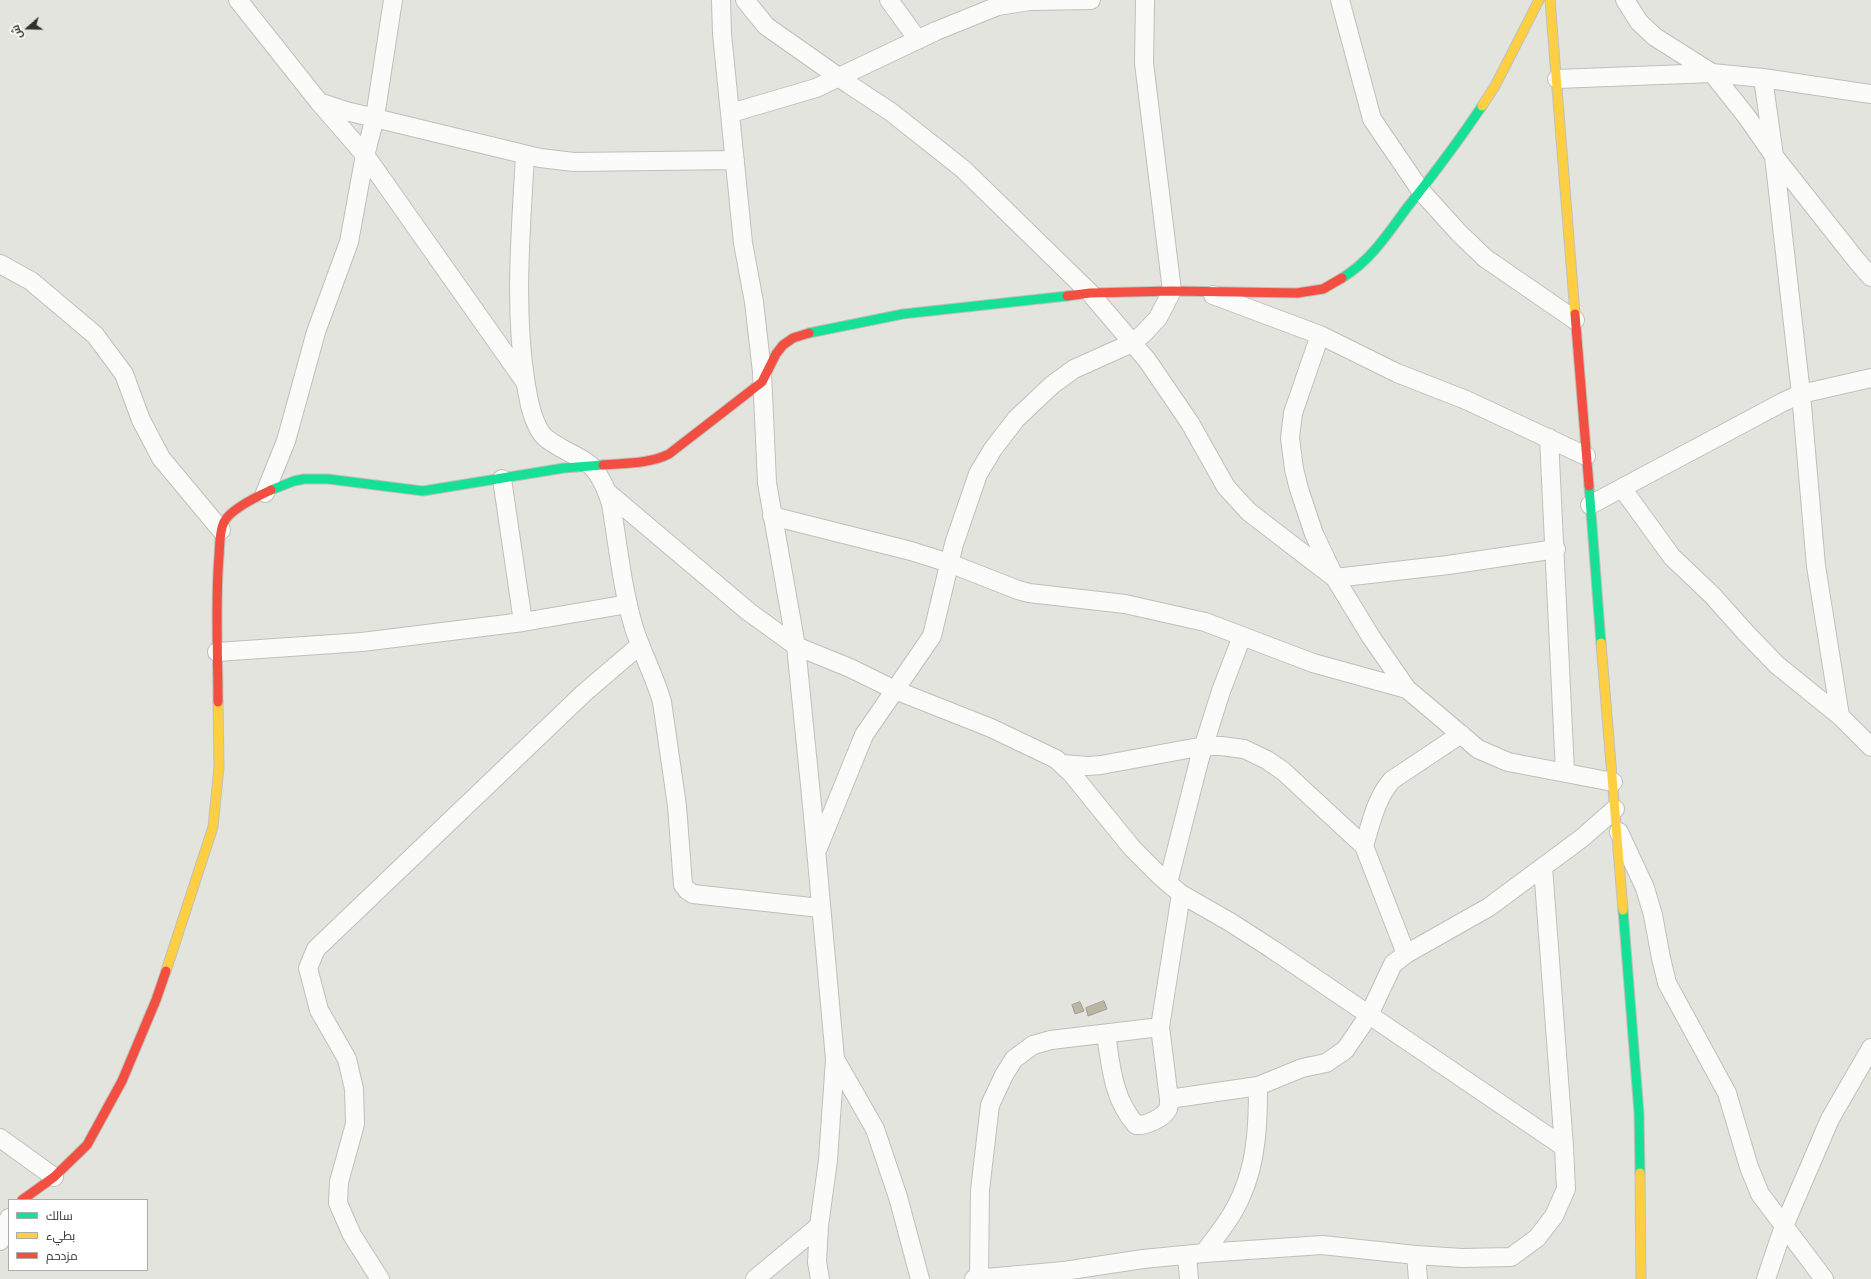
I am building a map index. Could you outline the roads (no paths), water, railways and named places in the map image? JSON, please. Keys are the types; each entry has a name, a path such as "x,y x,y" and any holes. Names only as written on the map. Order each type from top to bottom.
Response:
{"main road":[{"path":"23,1199 54,1177 87,1145 122,1081 156,1000 213,827 219,767 216,652 217,576 221,530 230,515 246,503 294,481 328,479 423,491 502,480 564,468 645,462 664,456 762,382 776,354 783,345 793,338 805,334 903,314 1090,293 1203,291 1297,293 1322,288 1356,270 1372,254 1421,191 1473,121 1495,86 1539,0"},
{"path":"1550,0 1639,1113 1640,1279"}],"street":[{"path":"238,0 319,102 366,155 526,383"},
{"path":"265,493 286,441 316,332 347,252 375,117 393,0"},
{"path":"721,0 722,34 743,243 754,302 762,382 767,483 796,646 835,1059 828,1160 819,1226 817,1262 820,1279"},
{"path":"745,0 766,26 839,78 892,112 964,169 1090,293 1147,360 1190,423 1226,487 1237,500 1250,512 1335,578 1448,565 1556,549"},
{"path":"889,0 918,40"},
{"path":"731,113 798,94 839,78 918,40 998,6 1029,1 1091,0"},
{"path":"816,852 861,741 932,636 954,544 978,474 993,449 1016,419 1052,385 1074,369 1132,342 1143,334 1158,318 1172,291 1144,63 1145,0"},
{"path":"1340,0 1372,119 1421,191 1459,233 1485,258 1575,320"},
{"path":"1625,0 1639,22 1655,37 1712,73 1747,117 1774,156 1871,277"},
{"path":"1557,79 1712,73 1763,78 1871,94"},
{"path":"1763,78 1774,156 1801,394 1816,566 1840,716"},
{"path":"319,102 346,111 525,155 574,162 735,160"},
{"path":"525,155 518,268 521,349 526,383 536,423 542,434 552,442 590,465 603,483 608,494 628,604 640,645 658,687 662,702 677,806 681,877 687,890 693,894 820,908"},
{"path":"0,264 31,281 95,335 124,374 141,420 162,458 221,530"},
{"path":"1203,291 1320,336 1397,373 1466,400 1586,456"},
{"path":"1320,336 1293,413 1290,438 1291,452 1298,489 1314,534 1335,578 1371,637 1407,689 1478,749 1508,762 1613,782"},
{"path":"1590,505 1801,394 1871,378"},
{"path":"1549,438 1556,549 1565,772"},
{"path":"502,480 523,622"},
{"path":"1622,488 1672,556 1712,595 1746,633 1778,665 1840,716 1871,747"},
{"path":"608,494 749,612 796,646 850,668 895,690 991,728 1049,755 1063,764 1132,848 1175,889 1230,922 1564,1147"},
{"path":"772,516 911,551 949,563 1029,593 1125,604 1205,622 1313,663 1407,689"},
{"path":"216,652 362,642 523,622 628,604"},
{"path":"1106,1034 1116,1092 1130,1117 1136,1125 1143,1125 1162,1116 1168,1110 1169,1099 1160,1027 1175,889 1204,746 1221,692 1242,636"},
{"path":"380,1279 352,1235 338,1203 339,1182 355,1124 354,1089 347,1059 319,1010 308,968 316,950 584,693 640,645"},
{"path":"1364,846 1378,800 1383,789 1392,780 1461,734"},
{"path":"1063,764 1088,766 1101,765 1204,746 1221,746 1244,749 1266,760 1283,771 1364,846 1406,954"},
{"path":"1169,1099 1258,1086 1302,1068 1326,1063 1345,1050 1369,1015 1393,964 1406,954 1489,907 1582,838 1616,817 1645,888 1653,915 1667,983 1727,1094 1749,1167 1760,1194 1824,1279"},
{"path":"1160,1027 1050,1040 1034,1045 1014,1059 1004,1075 990,1105 980,1190 977,1279 1064,1275 1196,1254 1322,1245 1416,1255 1462,1258 1511,1257 1523,1250 1537,1238 1554,1216 1566,1189 1543,867"},
{"path":"1766,1279 1784,1226 1830,1119 1871,1048"},
{"path":"835,1059 875,1129 898,1197 920,1279"},
{"path":"1189,1279 1196,1254 1228,1221 1242,1194 1252,1164 1258,1086"},
{"path":"0,1138 54,1177"},
{"path":"0,1241 8,1221"},
{"path":"755,1279 819,1226"},
{"path":"1416,1255 1418,1279"}]}
